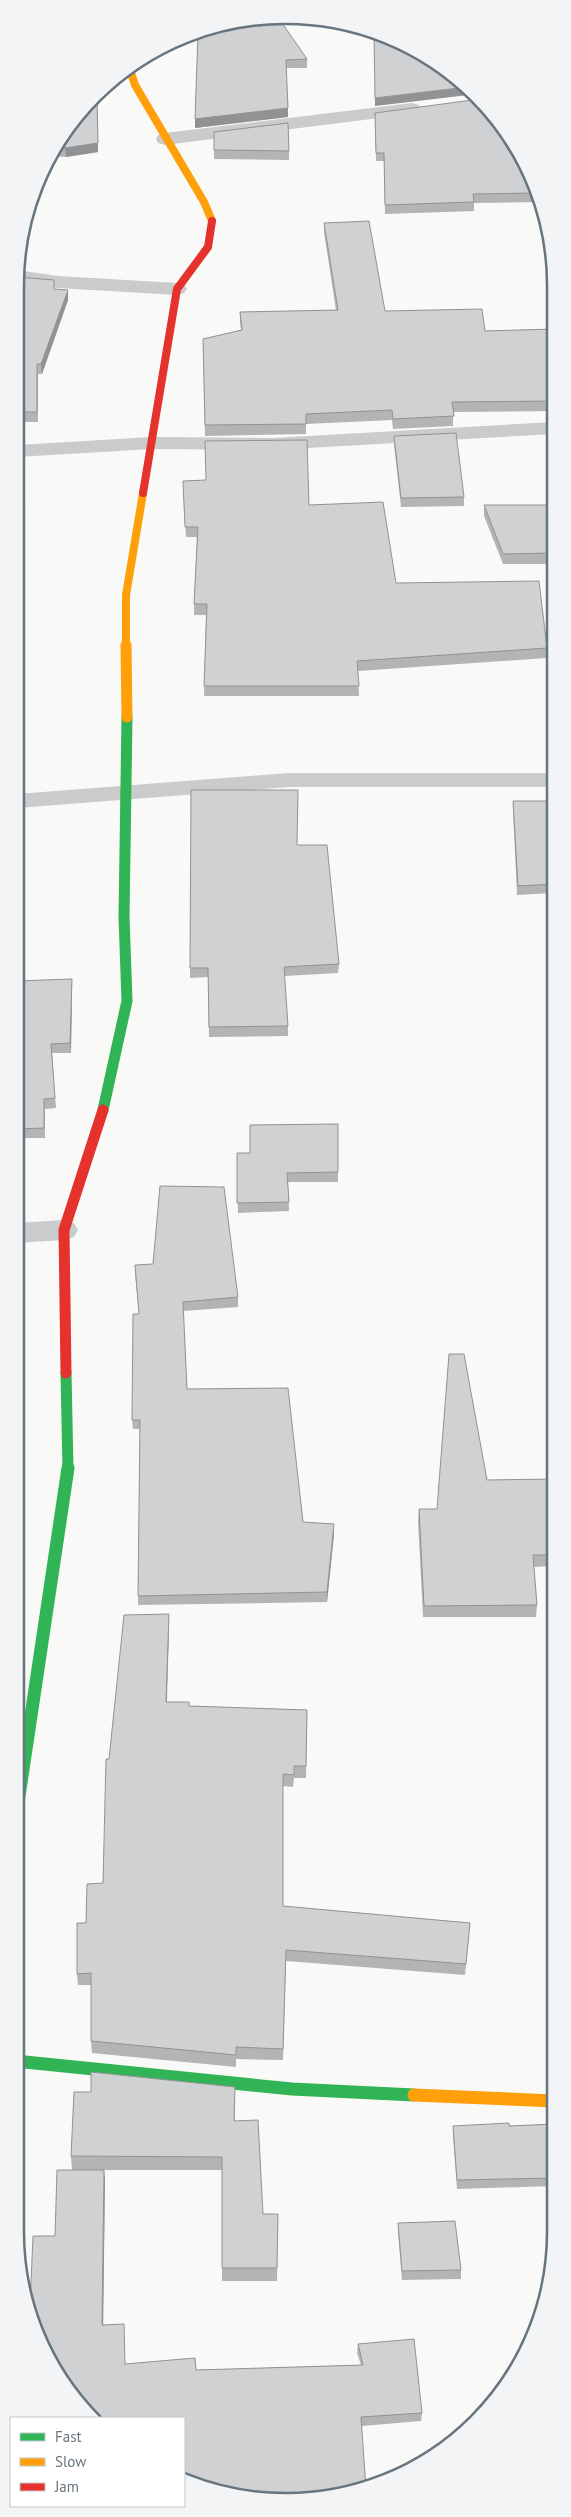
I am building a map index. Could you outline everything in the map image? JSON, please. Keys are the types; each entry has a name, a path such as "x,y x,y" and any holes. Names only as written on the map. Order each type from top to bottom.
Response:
{"street":[{"path":"24,1755 68,1477 64,1230 103,1110 127,1001 124,917 127,792 126,594 177,289 208,247 213,225 195,186 165,139 131,74"},
{"path":"165,139 433,106"},
{"path":"24,277 58,282 177,289"},
{"path":"24,450 152,443 273,444 547,428"},
{"path":"24,800 289,780 547,780"},
{"path":"24,1232 64,1230"},
{"path":"24,2062 292,2089 547,2101"}],"building":[{"path":"268,24 283,24 307,59 286,60 288,108 195,119 198,39 234,29"},
{"path":"374,40 416,59 457,88 375,98"},
{"path":"471,100 503,140 520,170 530,193 473,194 474,202 385,205 384,153 376,153 375,113"},
{"path":"97,103 98,143 63,148 78,126"},
{"path":"288,123 289,151 214,150 214,132"},
{"path":"369,221 385,311 482,309 485,331 547,329 547,401 452,402 454,416 393,419 392,410 306,414 306,424 205,425 203,339 242,330 240,312 338,310 324,223"},
{"path":"24,278 54,280 54,289 68,290 41,364 37,364 37,412 24,412"},
{"path":"456,433 464,497 401,498 394,436"},
{"path":"307,440 309,505 383,502 396,583 539,581 547,648 357,661 359,686 204,686 207,604 194,604 198,527 185,527 183,481 206,480 205,441"},
{"path":"484,505 547,505 547,553 503,554"},
{"path":"191,790 298,790 297,845 327,845 339,964 284,967 288,1026 209,1027 208,968 190,968"},
{"path":"513,801 547,801 547,884 518,886"},
{"path":"72,979 70,1043 51,1044 55,1098 44,1099 44,1128 24,1129 24,981"},
{"path":"338,1124 338,1172 287,1173 289,1202 237,1203 237,1153 250,1153 250,1125"},
{"path":"160,1186 224,1187 238,1297 183,1302 187,1389 288,1388 303,1522 334,1524 327,1592 138,1596 140,1420 132,1420 133,1314 139,1314 135,1265 153,1264"},
{"path":"449,1354 464,1354 487,1480 547,1479 547,1555 533,1555 537,1605 424,1606 419,1509 437,1509"},
{"path":"169,1614 166,1702 189,1702 189,1706 307,1710 306,1766 294,1766 294,1775 283,1774 283,1906 470,1923 466,1964 286,1950 283,2049 236,2047 236,2055 91,2041 91,1973 77,1974 77,1923 86,1923 87,1884 103,1883 106,1759 109,1759 124,1615"},
{"path":"91,2072 235,2087 234,2121 258,2120 263,2214 278,2214 277,2268 222,2268 222,2157 71,2156 74,2092 91,2092"},
{"path":"509,2123 509,2126 547,2124 547,2178 457,2180 453,2126"},
{"path":"57,2170 104,2170 102,2325 124,2324 125,2364 195,2358 196,2370 363,2365 358,2344 414,2339 422,2413 361,2417 365,2480 353,2484 303,2493 268,2493 234,2488 185,2473 185,2417 100,2417 78,2391 59,2362 44,2332 31,2290 33,2236 55,2236"},
{"path":"455,2221 461,2270 402,2271 398,2223"}],"traffic: fast":[{"path":"103,1110 127,1001 124,917 127,717"},
{"path":"24,1764 68,1477 66,1373"},
{"path":"24,2062 292,2089 414,2095"}],"traffic: slow":[{"path":"131,74 135,85 204,202 212,221"},
{"path":"127,717 126,595 143,493"},
{"path":"414,2095 547,2101"}],"traffic: jam":[{"path":"143,493 177,289 208,247 213,225 212,221"},
{"path":"66,1373 64,1230 103,1110"}]}
